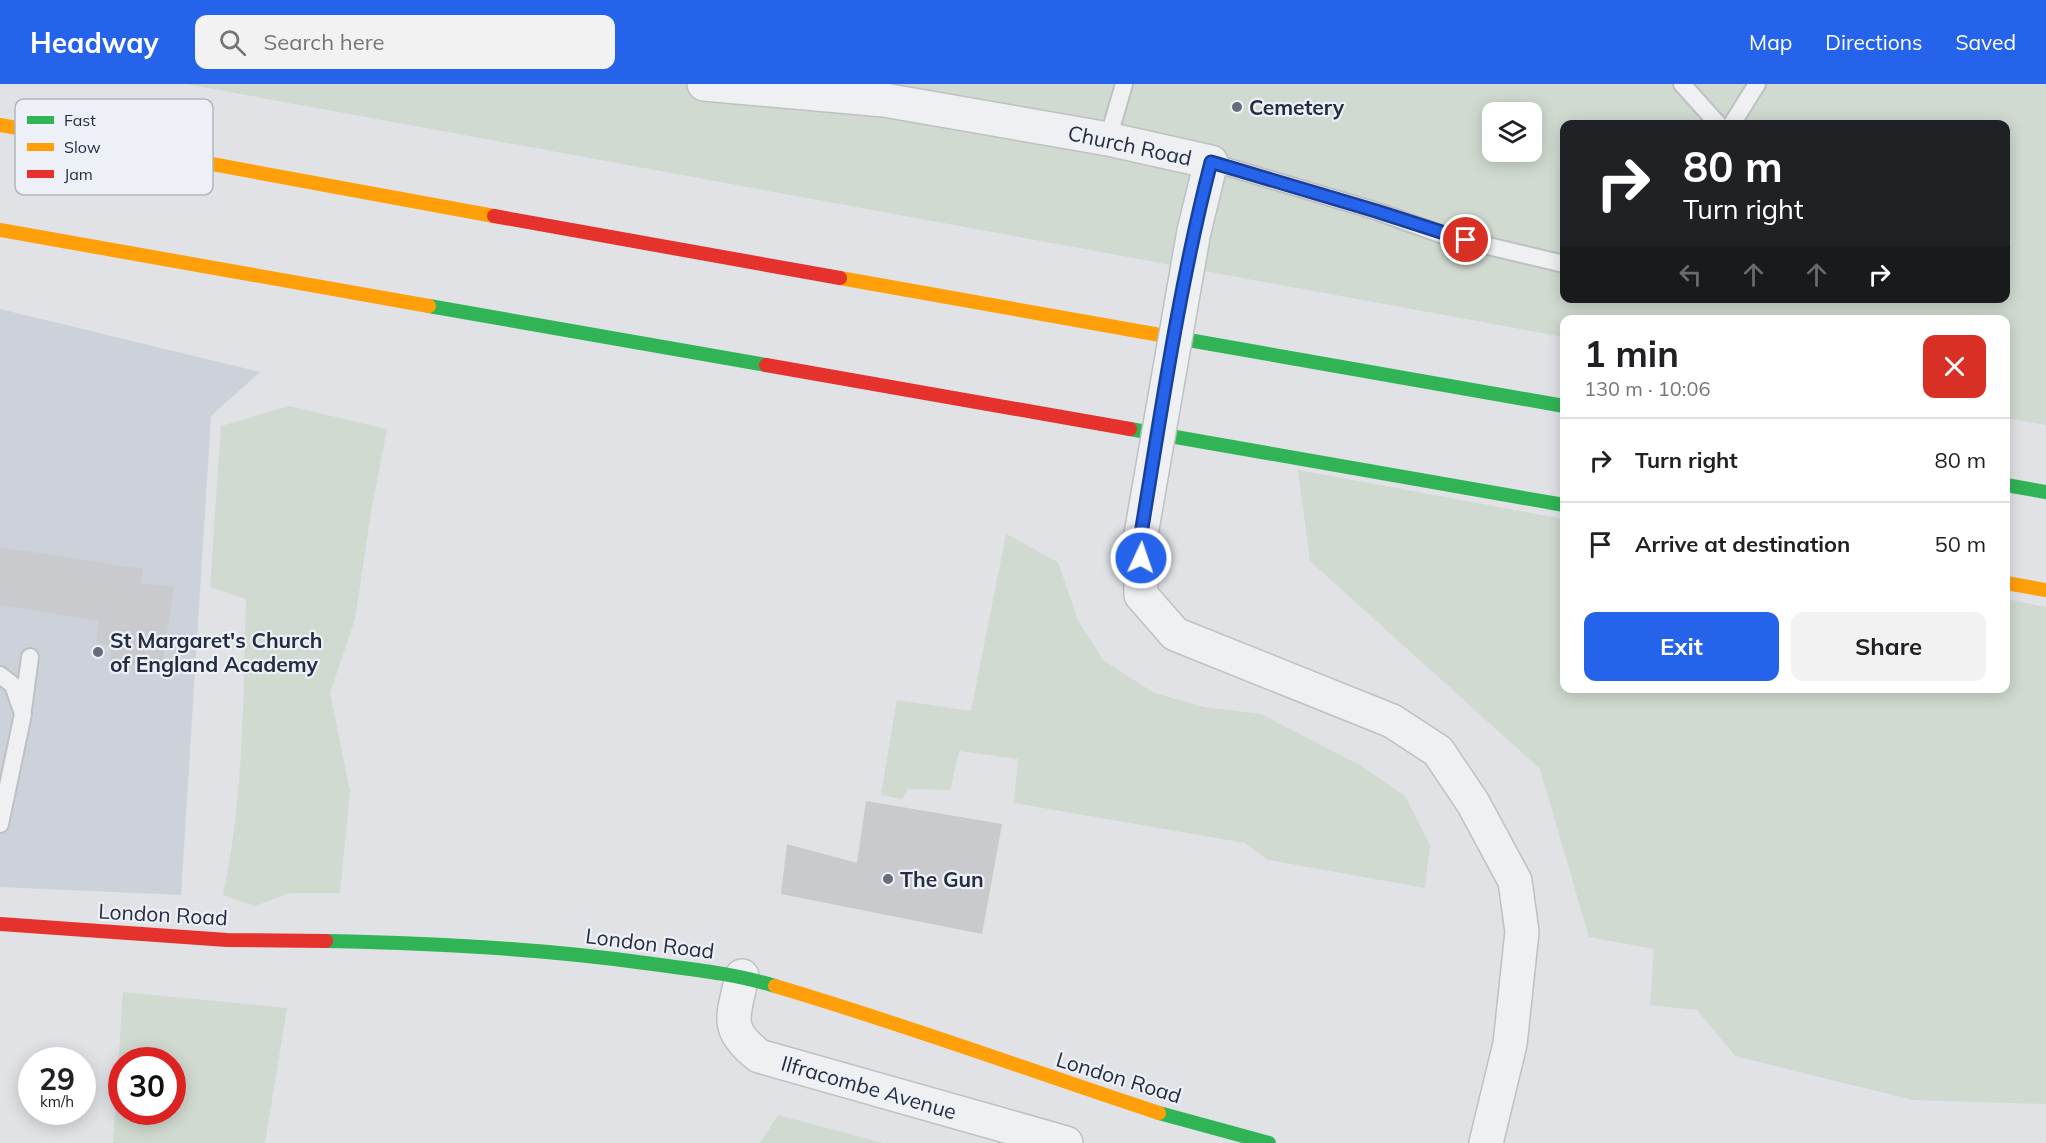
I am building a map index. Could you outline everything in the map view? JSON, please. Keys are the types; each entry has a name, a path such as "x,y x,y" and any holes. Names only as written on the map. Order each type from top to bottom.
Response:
{"main road":[{"path":"0,125 15,128"},
{"path":"213,164 637,242 1560,405"},
{"path":"0,230 1560,503"},
{"path":"2010,486 2046,492"},
{"path":"2010,584 2046,590"},
{"name":"London Road","path":"0,924 227,940 442,943 594,956 742,976 854,1009 1030,1071 1170,1116 1269,1143"}],"street":[{"name":"Church Road","path":"704,84 887,92 1211,162 1194,231 1140,540 1141,595 1175,634 1392,721 1438,751 1492,835 1515,881 1522,932 1510,1044 1486,1143"},
{"name":"Ilfracombe Avenue","path":"742,976 734,1027 742,1043 759,1056 1066,1143"}],"lane":[{"path":"1108,139 1124,84"},
{"path":"1682,84 1714,120"},
{"path":"1734,120 1757,84"},
{"path":"1211,162 1376,211 1446,236 1560,263"},
{"path":"0,824 23,714 30,657"},
{"path":"0,675 13,685 23,714"}],"shaded area":[{"path":"186,84 2046,84 2046,425 2010,419 2010,315 1560,315 1560,336"},
{"name":"St Margaret's Church of England Academy","path":"0,309 260,372 211,416 181,895 0,887"},
{"path":"289,406 387,429 372,506 355,619 330,693 350,791 340,893 290,893 255,906 223,895 239,784 246,599 210,587 221,426"},
{"path":"1298,470 1560,518 1560,693 2010,693 2010,600 2046,607 2046,1104 1913,1100 1735,1056 1697,1010 1650,1005 1654,949 1589,937 1540,769 1310,561"},
{"path":"1006,534 1058,562 1078,620 1103,660 1154,693 1204,707 1261,714 1360,765 1405,796 1430,845 1425,888 1268,860 1245,843 1014,803 1018,759 959,751 950,790 908,789 902,799 881,795 897,700 971,711"},
{"path":"123,992 287,1008 265,1143 113,1143 114,1125 186,1125 186,1047 119,1047"},
{"path":"778,1115 883,1143 760,1143"}],"building":[{"path":"0,547 143,569 141,583 174,587 161,670 109,661 112,646 96,642 99,621 0,605"},
{"name":"The Gun","path":"866,801 1002,824 982,934 781,894 787,844 857,863"}],"traffic: fast":[{"path":"429,306 766,365"},
{"path":"1177,338 1560,405"},
{"path":"1130,429 1560,504"},
{"path":"2010,486 2046,492"},
{"path":"326,941 445,945 605,958 710,972 775,986"},
{"path":"1159,1113 1269,1143"}],"traffic: slow":[{"path":"0,125 15,128"},
{"path":"213,164 494,216"},
{"path":"0,230 429,306"},
{"path":"840,278 1177,338"},
{"path":"2010,584 2046,590"},
{"path":"775,986 1159,1113"}],"traffic: jam":[{"path":"494,216 840,278"},
{"path":"766,365 1130,429"},
{"path":"0,924 227,940 326,941"}],"place":[{"name":"Cemetery","path":"1237,107"},
{"name":"St Margaret's Church of England Academy","path":"98,652"},
{"name":"The Gun","path":"888,879"}],"route":[{"path":"1141,558 1140,540 1178,314 1194,231 1211,162 1376,211 1446,236 1466,240"}]}
